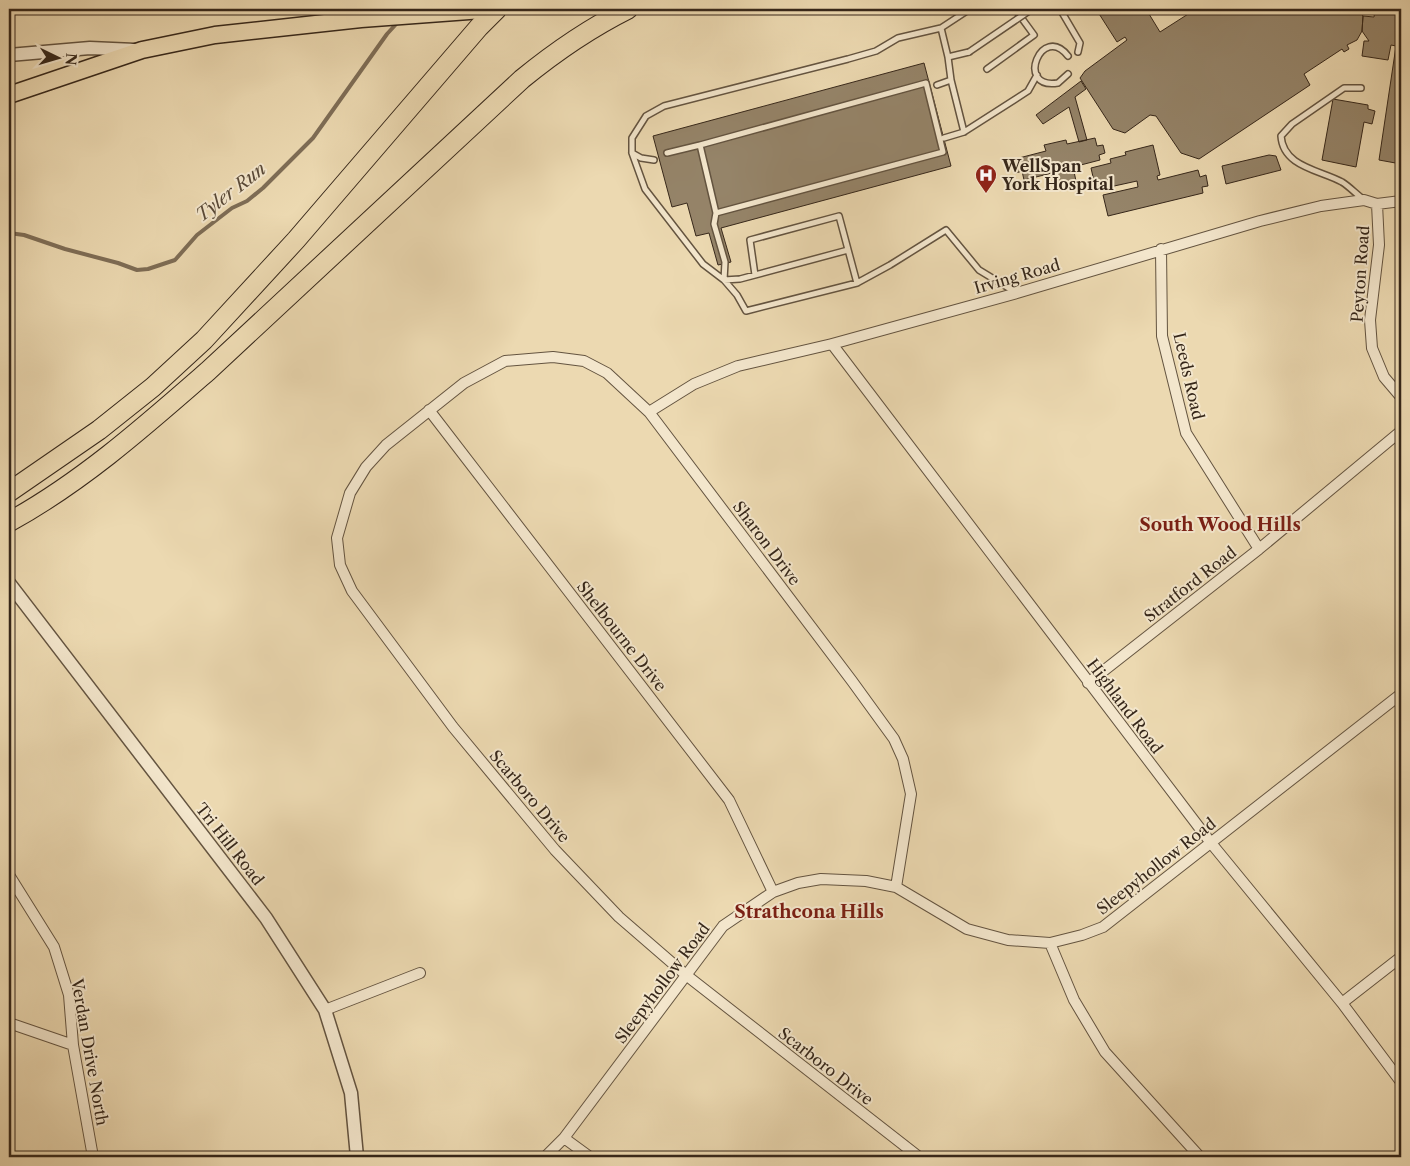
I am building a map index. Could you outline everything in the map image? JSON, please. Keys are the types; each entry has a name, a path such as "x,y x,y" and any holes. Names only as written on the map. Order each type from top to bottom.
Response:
{"highway":[{"path":"9,492 99,430 153,387 204,340 296,240 496,9"},
{"path":"12,520 64,489 149,422 186,390 522,78 573,41 628,9"}],"main road":[{"path":"9,95 142,50 216,35 361,14 394,16 496,9"}],"street":[{"path":"9,55 90,48 142,50"},
{"name":"Irving Road","path":"649,412 694,384 738,366 832,344 1016,293 1260,221 1321,206 1364,200 1378,204 1401,201"},
{"name":"Peyton Road","path":"1378,204 1379,245 1370,320 1372,348 1384,377 1401,397"},
{"name":"Leeds Road","path":"1161,250 1162,336 1186,433 1259,549"},
{"name":"Highland Road","path":"832,344 1211,843 1342,1003 1401,1082"},
{"name":"Sharon Drive","path":"464,383 505,361 553,357 584,361 607,373 649,412 894,739 904,759 910,794 896,887"},
{"name":"Scarboro Drive","path":"464,383 386,445 366,467 350,492 336,538 340,565 352,591 453,727 556,850 619,916 686,975 919,1157"},
{"name":"Shelbourne Drive","path":"429,410 729,800 773,892"},
{"name":"Stratford Road","path":"1088,683 1259,549 1401,431"},
{"name":"Tri Hill Road","path":"9,583 266,918 326,1010 351,1092 357,1157"},
{"name":"Sleepyhollow Road","path":"545,1157 564,1138 723,926 773,892 798,883 821,879 866,881 896,887 967,929 1008,940 1050,942 1082,935 1103,927 1401,694"},
{"name":"Verdan Drive North","path":"9,875 54,947 69,995 74,1045 93,1157"},
{"path":"1050,942 1074,1000 1106,1052 1200,1157"},
{"path":"1342,1003 1401,957"},
{"path":"326,1010 420,973"},
{"path":"9,1023 74,1045"},
{"path":"564,1138 590,1157"}],"lane":[{"path":"970,9 940,28 898,38 876,51 664,106 646,116 632,138 632,154 645,189 703,264 724,280 746,311 856,283 890,265 946,230 979,270 1016,293"},
{"path":"987,70 1034,35 1015,9"},
{"path":"948,58 969,52 1032,9"},
{"path":"1060,9 1080,43 1078,52"},
{"path":"940,28 964,132"},
{"path":"1068,56 1061,49 1055,47 1044,49 1039,53 1034,64 1037,75 1046,83 1052,84 1064,80 1068,74"},
{"path":"944,138 964,132 1028,91 1037,75"},
{"path":"937,85 951,80"},
{"path":"667,153 926,83 943,152 716,213"},
{"path":"1361,88 1344,88 1292,124 1281,136 1281,146 1295,162 1343,183 1364,200"},
{"path":"700,144 716,213 714,224 725,262 724,280"},
{"path":"632,154 654,160"},
{"path":"755,275 750,240 839,216 856,283"},
{"path":"724,280 740,279 848,250"}],"building":[{"name":"WellSpan York Hospital","path":"1096,9 1146,9 1160,32 1196,9 1358,9 1363,16 1362,31 1357,40 1347,45 1349,49 1344,52 1342,49 1304,74 1310,85 1199,159 1181,153 1156,116 1150,115 1125,133 1113,129 1080,78 1085,71 1127,40 1125,37 1117,42"},
{"path":"1375,9 1401,9 1401,164 1379,160 1396,46 1391,45 1388,60 1362,56 1364,41 1369,41 1362,31 1363,16 1374,17"},
{"path":"924,63 951,166 721,228 731,262 718,265 709,233 696,236 687,203 672,207 653,136"},
{"path":"1081,81 1086,89 1075,97 1087,140 1079,142 1069,107 1043,124 1036,115"},
{"path":"1333,99 1368,105 1368,109 1375,111 1372,124 1364,122 1356,167 1322,160"},
{"path":"1095,138 1097,146 1103,145 1105,153 1099,155 1100,160 1073,167 1076,181 1055,186 1052,173 1024,180 1022,171 1016,173 1014,164 1020,163 1019,158 1046,151 1044,145 1066,140 1067,144"},
{"path":"1153,145 1160,175 1157,176 1158,180 1198,170 1200,177 1206,175 1208,186 1202,187 1203,193 1108,216 1103,195 1138,187 1137,181 1096,190 1091,168 1111,163 1110,159 1126,155 1125,152"},
{"path":"1269,155 1276,156 1281,170 1226,184 1222,166"}],"waterway":[{"name":"Tyler Run","path":"9,233 24,235 137,270 148,269 175,260 197,235 232,208 247,201 263,188 313,138 387,34 398,22"}],"place":[{"name":"WellSpan York Hospital","path":"986,194"}],"district":[{"name":"South Wood Hills","path":"1220,525"},
{"name":"Strathcona Hills","path":"809,912"}]}
